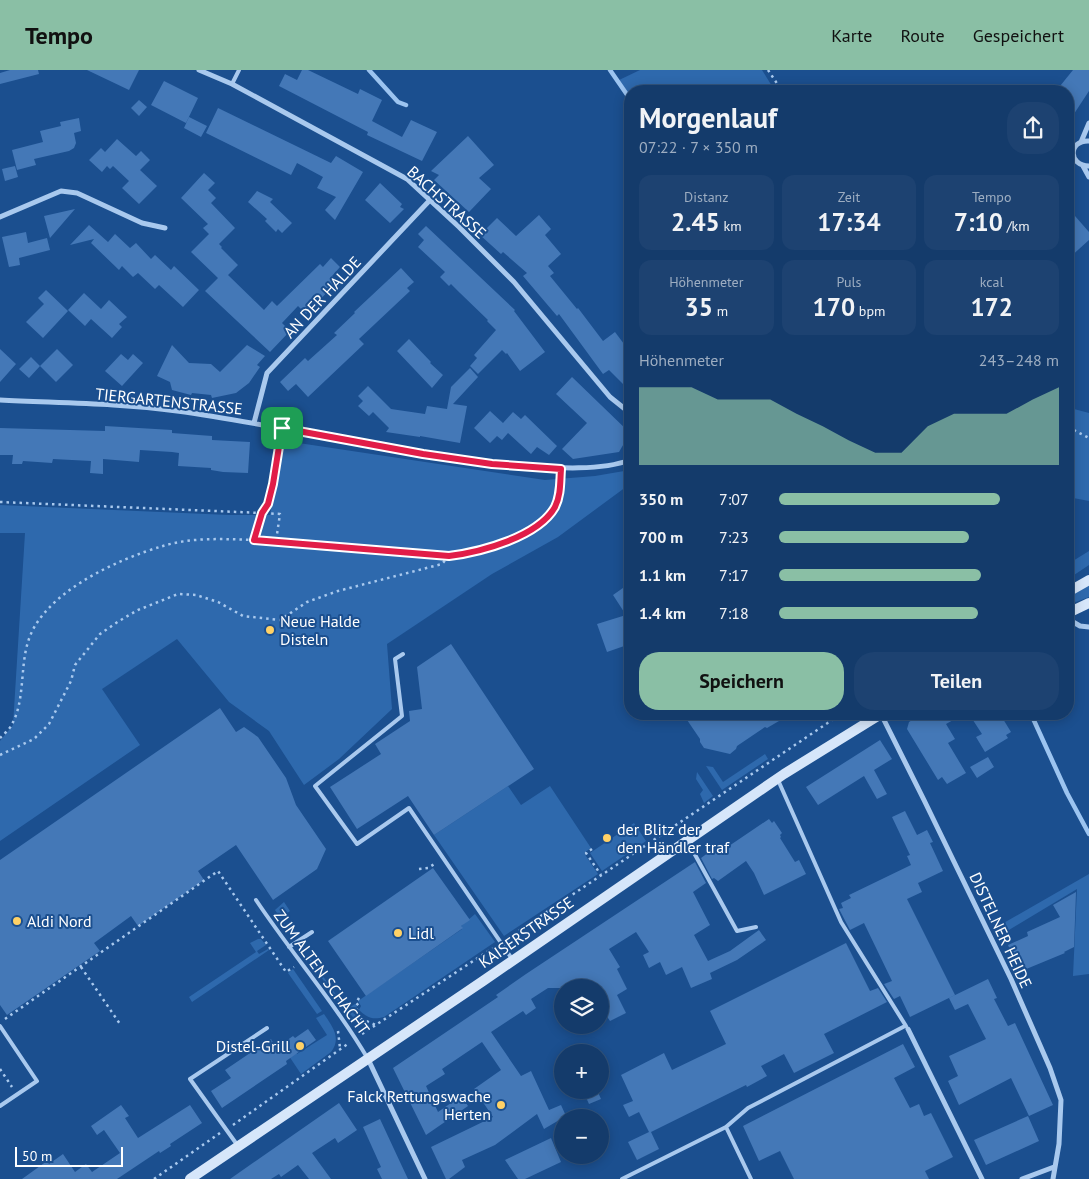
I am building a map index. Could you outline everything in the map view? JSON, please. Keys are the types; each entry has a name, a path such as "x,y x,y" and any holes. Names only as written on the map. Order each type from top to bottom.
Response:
{"main road":[{"path":"1074,589 1089,580"},
{"path":"1074,610 1089,603"},
{"name":"KAISERSTRASSE","path":"190,1179 777,778 871,720"}],"street":[{"name":"BACHSTRASSE","path":"200,70 232,84 407,179 514,282 610,397 624,408"},
{"path":"1074,150 1089,123"},
{"path":"1074,147 1089,141"},
{"path":"1074,157 1089,176"},
{"path":"1082,166 1089,166"},
{"path":"0,217 61,191 77,193 142,223 165,228"},
{"name":"AN DER HALDE","path":"254,423 268,373 430,200"},
{"name":"TIERGARTENSTRASSE","path":"0,400 108,405 176,411 254,423 423,454 492,464 561,469 624,461"},
{"path":"1074,622 1080,626 1089,627"},
{"name":"DISTELNER HEIDE","path":"884,720 1011,979 1050,1068 1061,1100 1060,1144 1053,1179"},
{"path":"907,1028 982,1179"},
{"path":"368,1058 425,1179"},
{"path":"1022,1179 1054,1167"}],"lane":[{"path":"232,84 238,70"},
{"path":"403,654 395,659 402,716 314,786 357,844 409,808 512,959"},
{"path":"622,1179 726,1127 748,1108 907,1028 841,922 777,778"},
{"path":"687,840 737,931 756,927"},
{"name":"ZUM ALTEN SCHACHT","path":"256,900 351,1030 368,1058"},
{"path":"289,947 312,932"},
{"path":"0,1024 37,1080 0,1106"},
{"path":"238,1146 190,1079 268,1028"},
{"path":"726,1127 751,1179"}],"path":[{"path":"768,70 778,85"},
{"path":"254,540 262,513 268,504 273,484 282,428"},
{"path":"1074,430 1089,438"},
{"path":"0,738 12,724 18,707 28,640 38,619 58,598 110,566 164,546 204,539 276,541 449,556 474,552 520,535 542,521 554,507 560,494 561,469"},
{"path":"0,502 280,514 276,541"},
{"path":"0,755 34,739 49,724 71,680 75,665 100,634 138,610 178,594 196,595 218,602 243,616 280,620 307,602 338,591 442,564 449,556"},
{"path":"592,849 586,853 601,875"},
{"path":"419,869 428,868 438,862"},
{"path":"0,1024 218,871 286,972 294,967 299,974"},
{"path":"81,967 120,1024"},
{"path":"359,998 356,1003 359,1006 355,1012 361,1019 376,1025"},
{"path":"335,1026 339,1033 340,1049"},
{"path":"0,1069 17,1094"}],"shaded area":[{"path":"640,70 762,70 771,85 624,85 624,91 617,81"},
{"path":"1074,409 1089,413 1089,501 1074,498"},
{"path":"292,442 545,480 595,476 624,471 624,488 558,537 492,574 387,644 392,709 339,759 304,785 269,731 229,702 177,639 102,689 140,745 0,841 0,741 13,725 25,533 0,533 0,505 229,515 270,515 283,444"},
{"path":"1089,551 1089,565 1074,575 1074,560"},
{"path":"1089,584 1089,597 1076,602 1074,601 1074,594"},
{"path":"765,754 768,759 722,790 706,766 713,767 723,782"},
{"path":"697,772 713,796 704,803 700,794 703,790 696,779"},
{"path":"508,786 521,805 550,786 591,848 584,853 598,874 504,936 434,835"},
{"path":"634,823 646,841 602,871 590,853"},
{"path":"1089,874 1089,974 1073,976 1077,889 999,936 995,928"},
{"path":"284,902 290,911 281,918 293,937 275,910"},
{"path":"475,914 495,942 384,1017 370,1018 359,1010 361,1006 358,1001 462,929 461,926"},
{"path":"261,939 266,945 257,951 259,954 269,950 192,1002 189,997 256,952 250,943"},
{"path":"308,955 346,1009 355,1004 357,1006 353,1013 356,1015 354,1018 340,1004 307,957"},
{"path":"293,969 322,1011 317,1014 288,973"},
{"path":"324,1014 335,1032 336,1042 331,1052 301,1074 281,1044 287,1040 297,1054 327,1035 316,1018"}],"building":[{"path":"10,70 38,70 39,74 0,84 0,73"},
{"path":"87,70 139,70 129,90"},
{"path":"302,70 308,70 358,94 360,89 382,100 372,121 402,137 411,120 437,132 422,161 367,135 368,132 279,86 285,74 297,80"},
{"path":"1073,70 1089,70 1089,91 1074,114 1074,85 1061,85"},
{"path":"164,81 198,98 186,123 151,105"},
{"path":"139,100 147,107 139,116 131,108"},
{"path":"218,108 331,163 336,156 363,172 335,220 325,210 336,197 317,188 323,177 297,163 291,175 206,133"},
{"path":"189,117 207,126 201,137 184,128"},
{"path":"79,118 81,131 74,133 76,143 74,148 69,151 34,159 36,165 17,170 12,150 43,142 40,131 61,126 60,122"},
{"path":"468,136 494,165 479,178 491,189 469,212 434,180 439,175 431,171"},
{"path":"117,139 136,156 141,151 150,160 140,170 157,186 139,204 122,188 129,181 113,166 110,169 107,166 102,172 89,160 101,148 105,152"},
{"path":"15,166 18,177 5,181 2,169"},
{"path":"204,173 215,183 208,190 216,198 211,203 235,228 219,244 238,265 228,275 264,310 272,301 277,306 320,264 323,267 331,258 340,267 332,276 338,281 306,314 298,306 282,323 290,331 270,352 205,291 218,278 191,252 209,234 203,228 208,224 181,198"},
{"path":"380,183 402,204 400,207 404,209 390,223 365,200"},
{"path":"257,191 273,199 270,202 292,223 282,233 278,229 276,232 265,221 267,219 248,202"},
{"path":"75,209 50,238 44,216"},
{"path":"539,215 551,229 545,235 561,254 548,266 554,273 550,276 603,341 615,332 624,344 624,385 609,370 603,374 559,314 557,316 523,276 527,273 503,252 501,254 480,235 497,218 516,236"},
{"path":"1074,215 1089,232 1089,240 1074,254"},
{"path":"89,225 108,242 115,234 130,248 136,243 151,259 155,255 171,270 174,266 199,290 183,307 159,285 155,289 138,273 133,277 122,266 119,270 91,243 94,239 70,245"},
{"path":"426,226 515,310 545,352 520,371 507,353 502,350 478,374 470,366 477,358 474,355 496,330 451,284 449,286 440,277 445,272 418,247 424,240 418,234"},
{"path":"26,232 28,243 47,238 50,250 19,258 20,265 9,267 2,237"},
{"path":"401,268 414,282 407,288 410,291 359,339 364,344 308,397 296,384 288,391 280,382 305,358 308,361 337,335 334,333"},
{"path":"46,290 68,311 43,338 26,322 44,304 38,298"},
{"path":"84,293 101,309 109,300 127,317 119,324 122,327 112,338 91,319 85,326 68,310"},
{"path":"409,339 443,375 432,388 397,351"},
{"path":"172,345 189,363 211,364 220,372 247,345 265,356 257,365 260,367 249,383 236,393 212,398 211,395 192,393 191,395 172,390 170,382 157,376"},
{"path":"0,349 16,364 0,382"},
{"path":"57,349 73,365 56,382 40,366"},
{"path":"121,354 128,360 133,354 143,363 122,386 105,371"},
{"path":"31,357 40,366 29,378 19,369"},
{"path":"470,368 478,377 453,404 467,406 460,443 386,432 389,428 373,412 369,416 358,406 363,401 358,396 368,386 391,409 425,414 427,406 447,409 451,387"},
{"path":"572,377 624,427 624,443 619,452 573,459 562,449 587,423 556,394"},
{"path":"490,411 503,423 513,412 521,419 525,415 557,446 549,455 537,447 531,454 508,433 502,440 497,436 490,443 474,428"},
{"path":"105,426 172,430 172,433 212,436 212,440 250,442 248,473 178,466 179,453 172,452 140,450 139,462 103,459 103,474 90,473 91,461 53,459 52,463 23,461 22,464 12,464 13,455 0,455 0,428 105,431"},
{"path":"624,587 624,612 613,595"},
{"path":"624,616 624,646 607,652 597,624"},
{"path":"451,644 534,769 434,835 408,796 357,829 330,787 381,754 375,744 410,721 409,711 422,709 417,667"},
{"path":"220,708 236,732 244,727 258,737 286,778 296,805 326,849 317,869 273,900 236,845 198,871 204,880 138,926 131,916 94,943 100,951 7,1015 0,1005 0,860"},
{"path":"687,720 781,720 767,728 765,727 737,746 730,754 704,748"},
{"path":"912,720 953,720 946,724 955,739 948,743 966,773 947,784 942,777 938,780 907,729 909,722"},
{"path":"973,720 1004,720 1011,732 1006,735 1008,738 985,752 976,737 982,734"},
{"path":"880,740 892,759 874,770 887,794 877,799 864,776 818,805 806,787"},
{"path":"988,757 994,767 977,778 970,767"},
{"path":"905,811 917,835 927,830 933,842 930,843 943,871 918,883 922,892 907,899 955,995 910,1017 900,996 894,999 884,984 892,981 864,923 850,930 839,909 843,908 841,903 851,898 849,895 911,865 907,856 910,855 892,817"},
{"path":"769,819 772,823 774,821 782,833 780,838 795,862 799,860 806,874 764,895 746,861 718,881 714,878 712,879 701,858 720,844 723,850"},
{"path":"695,862 706,883 693,892 710,925 694,935 708,961 730,951 759,930 766,940 737,960 710,973 712,979 691,988 682,967 666,975 660,962 649,968 643,955 649,952 636,932 609,949 620,967 617,969 627,989 617,995 626,1013 610,1021 609,979 554,979 554,988 548,988 531,999 536,1008 526,1015 523,1011 491,1032 521,1076 531,1071 549,1110 561,1105 563,1109 554,1109 554,1123 544,1129 537,1114 495,1145 462,1160 465,1167 449,1179 446,1179 431,1147 493,1117 474,1089 501,1070 482,1042 442,1069 445,1074 426,1086 438,1112 461,1096 468,1106 426,1135 393,1068 498,997 496,995"},
{"name":"Lidl","path":"433,868 470,920 461,926 463,928 366,996 328,941"},
{"path":"1076,892 1074,947 1065,953 1019,972 1008,945 1028,936 1027,932 1060,917 1053,905"},
{"path":"846,943 870,991 878,988 887,1002 824,1034 834,1053 794,1073 784,1054 761,1066 767,1076 651,1132 659,1149 637,1160 628,1142 649,1132 639,1112 629,1117 623,1105 633,1101 621,1075 664,1053 672,1070 726,1044 710,1011"},
{"path":"988,979 997,998 994,999 1008,1026 1015,1023 1053,1105 1029,1116 1011,1078 959,1105 948,1081 958,1076 949,1056 986,1039 968,1004 955,1010 949,998"},
{"path":"308,1029 316,1040 286,1061 287,1064 222,1108 211,1091 231,1078 225,1070 271,1039 276,1048 293,1036 295,1038"},
{"path":"903,1044 915,1067 894,1078 910,1108 919,1104 924,1116 931,1113 953,1157 925,1171 929,1179 794,1179 780,1151 759,1161 743,1126"},
{"path":"587,1099 601,1099 589,1104"},
{"path":"339,1103 357,1130 338,1143 335,1138 312,1153 331,1179 309,1179 298,1165 281,1177 279,1174 271,1179 230,1179"},
{"path":"121,1105 129,1116 125,1118 138,1138 190,1105 202,1123 170,1144 171,1146 160,1153 159,1151 117,1179 22,1179 47,1161 49,1164 63,1154 75,1172 86,1164 92,1172 120,1153 104,1130 97,1135 91,1126"},
{"path":"1028,1116 1039,1141 986,1165 974,1140"},
{"path":"380,1119 408,1179 382,1179 377,1169 381,1167 363,1127"},
{"path":"551,1138 554,1145 554,1164 557,1164 525,1179 518,1179 505,1160"}],"waterway":[{"path":"369,70 398,102 406,105"},
{"path":"610,70 624,90"},
{"path":"1034,720 1067,793 1089,834"}],"place":[{"name":"Neue Halde Disteln","path":"270,630"},
{"name":"der Blitz der den Händler traf","path":"607,838"},
{"name":"Aldi Nord","path":"17,921"},
{"name":"Lidl","path":"398,933"},
{"name":"Distel-Grill","path":"300,1046"},
{"name":"Falck Rettungswache Herten","path":"501,1105"}],"route":[{"path":"282,428 423,454 492,464 561,469 560,494 554,507 542,521 520,535 474,552 449,556 254,540 262,513 268,504 273,484 282,428"}]}
